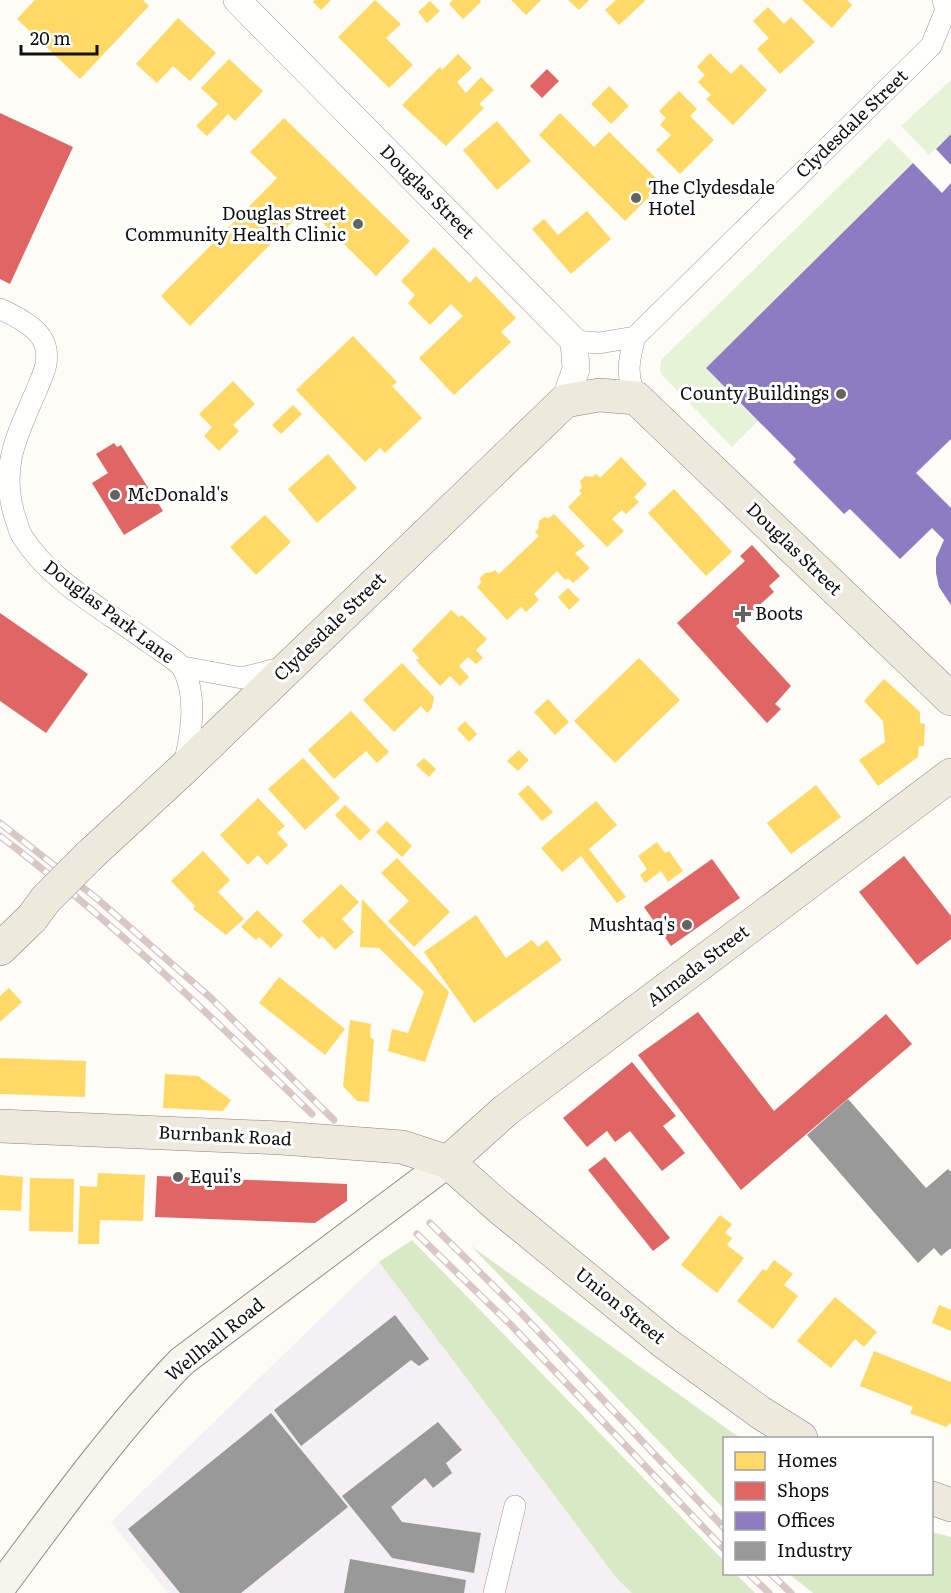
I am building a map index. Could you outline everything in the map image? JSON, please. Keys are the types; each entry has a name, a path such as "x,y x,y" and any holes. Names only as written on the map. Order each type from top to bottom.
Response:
{"main road":[{"path":"565,401 599,395 636,398"},
{"name":"Douglas Street","path":"636,398 951,699"},
{"name":"Clydesdale Street","path":"0,949 89,856 182,770 565,401"},
{"name":"Almada Street","path":"448,1162 506,1110 951,775"},
{"name":"Burnbank Road","path":"0,1126 281,1138 402,1147 448,1162"},
{"name":"Union Street","path":"448,1162 500,1208 665,1342 761,1413 799,1437"},
{"name":"Wellhall Road","path":"0,1588 89,1467 147,1397 181,1362 448,1162"},
{"path":"933,1498 951,1504"}],"street":[{"name":"Douglas Street","path":"237,0 574,341"},
{"name":"Clydesdale Street","path":"634,337 941,42 946,10 943,0"},
{"name":"Douglas Park Lane","path":"0,309 40,335 45,345 48,364 10,453 6,481 10,502 21,534 49,569 183,667 189,687 192,724 189,747 182,770"},
{"path":"565,401 576,369 574,341 599,342 634,337 628,362 630,384 636,398"},
{"path":"183,667 242,678 265,674 291,665"},
{"path":"494,1593 514,1506"}],"shaded area":[{"path":"379,1262 618,1580 632,1593 168,1593 111,1522"}],"green space":[{"path":"951,80 951,134 929,155 901,126"},
{"path":"889,138 913,163 706,368 758,421 732,447 662,375 661,360"},
{"path":"412,1240 723,1560 723,1575 737,1575 755,1593 632,1593 618,1580 379,1262"},
{"path":"471,1246 739,1437 723,1437 723,1508"},
{"path":"933,1532 951,1537 951,1593 813,1593 790,1575 933,1575"}],"building: Homes":[{"path":"35,0 143,0 149,6 80,79 17,19"},
{"path":"331,0 321,10 313,2"},
{"path":"375,0 401,24 386,38 413,65 389,88 338,37"},
{"path":"453,0 480,0 481,2 463,19 449,4"},
{"path":"511,0 541,0 526,15"},
{"path":"568,0 589,0 579,10"},
{"path":"616,0 645,1 619,25 605,10"},
{"path":"802,0 847,0 852,5 832,28"},
{"path":"430,1 440,11 427,23 418,12"},
{"path":"768,7 784,24 791,17 815,42 780,74 757,49 769,38 753,21"},
{"path":"178,18 216,53 190,81 173,66 157,83 136,64"},
{"path":"710,53 731,74 741,64 767,90 733,125 706,99 711,95 698,82 705,75 697,67"},
{"path":"458,54 472,68 457,82 466,93 481,77 494,90 479,104 484,108 446,146 402,105 440,67 442,70"},
{"path":"229,59 263,91 235,121 228,114 207,136 196,126 218,104 201,88"},
{"path":"609,86 629,106 611,124 591,104"},
{"path":"679,91 697,109 690,116 714,140 680,174 656,150 671,135 660,125 666,118 659,111"},
{"path":"560,113 594,147 609,132 662,184 625,221 539,135"},
{"name":"Douglas Street Community Health Clinic","path":"284,118 410,241 376,276 307,207 190,326 161,296 277,178 250,152"},
{"path":"497,121 531,161 497,190 463,150"},
{"path":"587,211 611,239 571,274 532,229 544,219 558,235"},
{"path":"434,247 470,283 476,276 516,318 501,332 511,342 454,395 419,358 463,316 451,304 430,325 408,303 415,295 401,281"},
{"path":"353,336 397,382 392,386 422,418 385,453 380,448 365,462 296,390"},
{"path":"233,381 255,404 233,425 239,431 219,451 204,436 212,427 199,414"},
{"path":"293,405 302,414 281,434 272,425"},
{"path":"328,454 357,488 317,523 288,489"},
{"path":"621,457 647,484 634,497 639,502 626,514 622,510 612,519 624,531 607,547 568,507 582,493 579,491 582,487 580,481 585,476 592,477 596,474 600,478"},
{"path":"674,489 732,552 706,576 648,513"},
{"path":"554,514 585,546 575,553 590,568 573,583 568,578 565,580 557,571 534,594 539,600 526,612 521,607 507,620 477,587 481,583 480,578 485,573 495,570 499,574 539,536 535,532 539,521"},
{"path":"265,515 291,542 256,575 230,547"},
{"path":"568,588 580,600 569,610 558,597"},
{"path":"451,610 459,617 462,615 487,639 476,650 483,658 476,664 468,657 459,666 469,677 460,686 450,676 440,686 416,660 419,658 412,650"},
{"path":"639,658 680,700 615,763 574,721"},
{"path":"402,663 434,697 432,708 427,713 421,706 394,732 363,700"},
{"path":"884,679 920,712 920,723 925,724 924,746 919,746 918,757 878,786 859,760 885,742 883,721 864,701"},
{"path":"548,699 569,722 555,735 534,712"},
{"path":"351,711 389,752 377,763 366,751 334,779 308,750"},
{"path":"465,721 477,734 469,742 457,729"},
{"path":"519,750 529,760 518,771 507,761"},
{"path":"303,758 340,798 305,830 268,789"},
{"path":"424,758 436,769 429,777 416,765"},
{"path":"528,785 553,812 542,821 518,794"},
{"path":"816,785 841,817 791,854 767,823"},
{"path":"258,798 285,826 277,833 288,845 267,865 258,855 248,865 220,835"},
{"path":"596,801 617,825 589,849 626,897 617,903 581,856 562,872 541,848"},
{"path":"345,805 371,830 360,841 335,815"},
{"path":"387,821 412,846 402,857 376,832"},
{"path":"657,842 665,853 669,851 683,871 668,882 661,871 645,883 640,875 647,869 638,856"},
{"path":"203,851 230,880 218,892 244,919 226,935 193,909 195,906 171,881"},
{"path":"397,858 450,912 414,947 388,921 409,901 381,873"},
{"path":"341,884 359,902 342,919 354,932 335,950 322,936 319,939 302,921"},
{"path":"362,899 449,992 425,1062 388,1051 392,1029 408,1033 424,992 379,948 360,947"},
{"path":"257,910 283,935 271,948 259,937 256,940 241,927"},
{"path":"476,915 506,958 532,940 538,947 547,940 562,960 474,1023 424,952"},
{"path":"279,977 345,1029 325,1055 259,1003"},
{"path":"9,988 22,1002 0,1022 0,996"},
{"path":"350,1020 371,1024 370,1037 374,1040 369,1102 357,1101 343,1086"},
{"path":"0,1058 86,1061 85,1097 0,1094"},
{"path":"165,1074 198,1076 231,1100 223,1111 163,1108"},
{"path":"98,1173 145,1175 143,1221 100,1220 99,1244 78,1244 80,1186 97,1187"},
{"path":"0,1175 23,1177 21,1211 0,1210"},
{"path":"30,1178 74,1179 73,1232 29,1231"},
{"path":"720,1215 732,1224 725,1233 732,1238 727,1245 744,1258 717,1293 681,1265"},
{"path":"774,1260 793,1274 784,1285 798,1296 773,1329 737,1301 763,1269 766,1271"},
{"path":"835,1297 877,1332 864,1347 855,1339 831,1368 797,1341"},
{"path":"939,1305 951,1310 951,1331 932,1323"},
{"path":"874,1351 951,1382 951,1423 946,1427 910,1413 913,1407 860,1386"}],"building: Shops":[{"path":"547,69 559,81 542,98 530,86"},
{"path":"0,113 73,147 10,284 0,279"},
{"path":"114,443 117,447 121,445 163,511 124,535 92,483 108,473 96,454"},
{"path":"752,545 780,576 769,586 774,592 736,626 791,686 775,704 781,709 767,723 677,623 745,561 740,556"},
{"path":"0,613 88,674 46,733 0,701"},
{"path":"904,856 951,916 951,939 917,965 859,892"},
{"path":"712,859 740,898 671,946 644,907"},
{"path":"698,1012 774,1111 886,1014 912,1044 741,1190 638,1055"},
{"path":"632,1062 676,1116 663,1126 685,1153 662,1171 630,1131 615,1142 607,1131 587,1147 563,1118"},
{"path":"605,1157 670,1238 653,1251 588,1170"},
{"path":"157,1176 347,1184 347,1201 315,1223 155,1217"}],"building: Offices":[{"path":"951,134 951,165 936,149"},
{"name":"County Buildings","path":"913,163 942,193 951,183 951,439 916,473 951,508 951,605 939,587 936,573 936,558 944,540 932,528 900,559 850,509 844,514 793,462 796,459 706,368"}],"building: Industry":[{"path":"848,1099 926,1188 948,1169 951,1172 951,1248 941,1256 934,1248 918,1263 807,1135"},
{"path":"395,1315 429,1359 419,1366 411,1360 301,1446 274,1410"},
{"path":"271,1413 348,1507 241,1593 180,1593 128,1529"},
{"path":"438,1422 462,1450 446,1463 452,1473 433,1488 425,1478 391,1507 402,1522 481,1533 474,1573 392,1558 342,1496"},
{"path":"350,1559 466,1580 464,1593 344,1593"}],"railway":[{"path":"0,823 95,897 211,998 334,1120"},
{"path":"0,836 121,935 312,1114"},
{"path":"430,1223 522,1314 723,1527"},
{"path":"417,1234 511,1325 723,1548"},
{"path":"750,1575 769,1593"},
{"path":"772,1575 791,1593"}],"place":[{"name":"The Clydesdale Hotel","path":"636,198"},
{"name":"Douglas Street Community Health Clinic","path":"358,224"},
{"name":"County Buildings","path":"841,394"},
{"name":"McDonald's","path":"115,495"},
{"name":"Boots","path":"743,614"},
{"name":"Mushtaq's","path":"687,925"},
{"name":"Equi's","path":"178,1177"}]}
